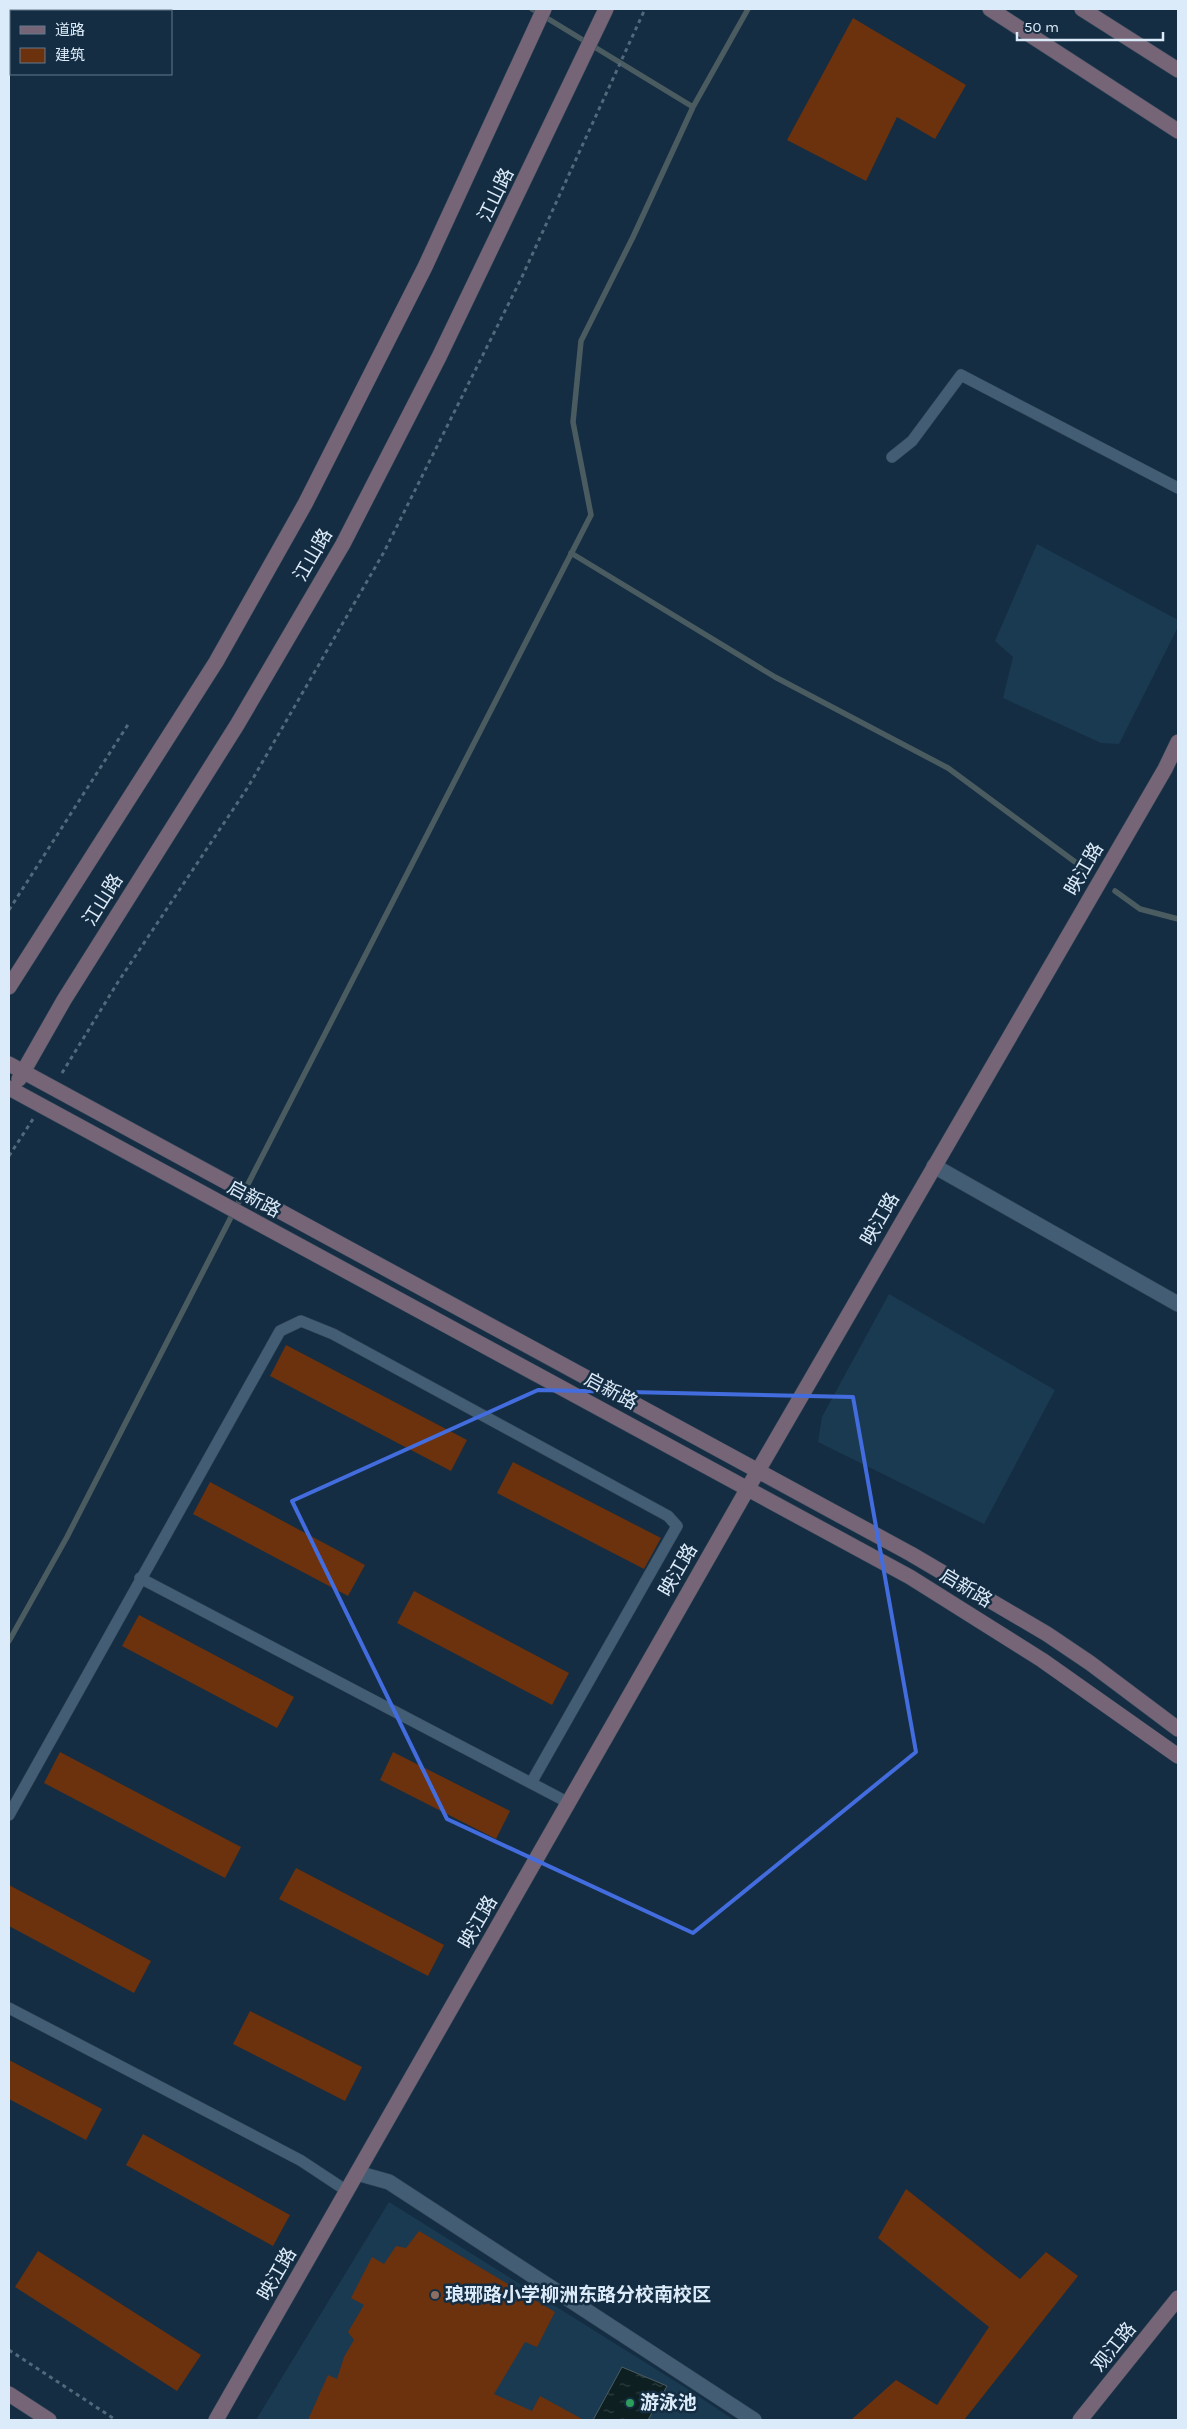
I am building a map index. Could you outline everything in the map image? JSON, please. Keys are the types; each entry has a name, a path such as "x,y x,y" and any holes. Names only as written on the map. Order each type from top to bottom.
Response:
{"street":[{"name":"江山路","path":"9,986 216,662 305,504 424,267 544,9"},
{"name":"江山路","path":"10,1091 64,1000 237,725 343,544 439,356 567,94 606,9"},
{"path":"990,9 1178,131"},
{"path":"1082,9 1178,70"},
{"name":"映江路","path":"216,2420 748,1488 1165,769 1178,742"},
{"name":"启新路","path":"9,1064 911,1554 1047,1634 1090,1663 1178,1728"},
{"name":"启新路","path":"10,1091 42,1106 910,1577 984,1622 1126,1717 1178,1756"},
{"path":"934,1166 1178,1304"},
{"path":"358,2173 389,2182 754,2420"},
{"name":"观江路","path":"1080,2420 1178,2298"},
{"path":"9,2394 49,2420"}],"lane":[{"path":"892,457 912,441 961,375 1178,488"},
{"path":"9,1815 280,1331 301,1321 333,1334 668,1516 677,1526 531,1783"},
{"path":"140,1578 569,1804"},
{"path":"9,2008 300,2160 347,2191"}],"path":[{"path":"53,1088 118,982 248,787 384,552 520,279 645,9"},
{"path":"9,910 128,723"},
{"path":"9,1156 42,1106"},
{"path":"9,2350 116,2420"}],"highlighted area":[{"path":"538,1390 853,1397 916,1752 693,1933 447,1819 292,1501"}],"shaded area":[{"path":"1037,544 1178,620 1178,627 1119,744 1101,743 1003,698 1013,657 995,641"},
{"path":"889,1294 1055,1390 984,1524 818,1442 822,1417"},
{"name":"琅琊路小学柳洲东路分校南校区","path":"389,2202 686,2388 734,2420 256,2420"}],"water":[{"name":"游泳池","path":"622,2367 667,2386 648,2420 593,2420"}],"building":[{"path":"853,18 966,85 935,139 897,117 866,181 787,140"},
{"path":"286,1345 467,1440 451,1471 270,1376"},
{"path":"513,1462 661,1538 644,1569 497,1493"},
{"path":"210,1482 365,1565 348,1596 193,1514"},
{"path":"414,1591 569,1673 552,1705 397,1623"},
{"path":"139,1615 294,1697 277,1728 122,1646"},
{"path":"60,1752 241,1847 225,1878 44,1783"},
{"path":"393,1752 510,1811 496,1839 380,1780"},
{"path":"296,1868 444,1945 428,1976 279,1899"},
{"path":"9,1885 151,1961 134,1993 9,1926"},
{"path":"250,2011 362,2067 345,2101 233,2044"},
{"path":"9,2060 102,2109 86,2140 9,2099"},
{"path":"143,2134 290,2215 273,2246 126,2165"},
{"path":"906,2189 1020,2279 1046,2252 1078,2276 964,2420 851,2420 896,2380 937,2405 989,2327 878,2238"},
{"path":"419,2231 555,2312 537,2347 525,2342 494,2394 532,2411 540,2396 584,2420 308,2420 328,2375 337,2379 344,2357 354,2340 348,2332 364,2305 351,2298 372,2257 384,2264 396,2246 406,2248"},
{"path":"38,2251 201,2355 177,2391 15,2287"}],"waterway":[{"path":"532,9 693,107"},
{"path":"9,1641 67,1537 591,515 573,422 581,341 633,237 693,107 748,9"},
{"path":"571,553 775,677 948,768 1086,870"},
{"path":"1115,891 1140,909 1178,919"}],"place":[{"name":"琅琊路小学柳洲东路分校南校区","path":"435,2295"},
{"name":"游泳池","path":"630,2403"}]}
